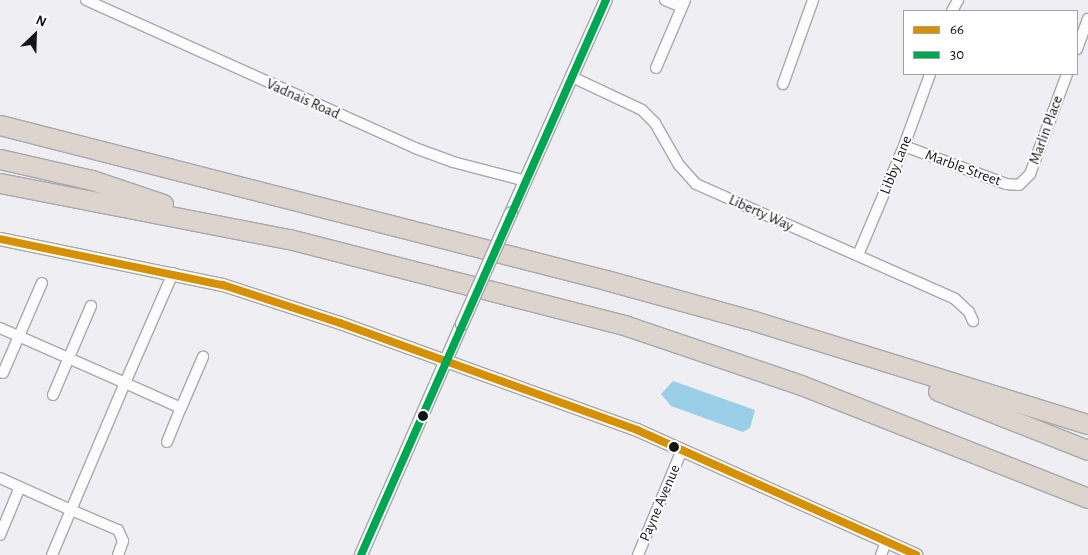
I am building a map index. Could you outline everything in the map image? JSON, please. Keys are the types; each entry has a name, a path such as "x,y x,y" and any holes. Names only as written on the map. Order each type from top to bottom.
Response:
{"highway":[{"path":"0,125 748,319 1088,424"},
{"path":"0,159 92,180 226,226"},
{"path":"0,183 226,226 416,270 624,325 802,385 1088,498"},
{"path":"748,319 1088,450"},
{"path":"1030,407 1088,420"}],"street":[{"name":"Vadnais Road","path":"86,0 350,121 453,162 526,181"},
{"path":"362,555 446,360 606,0"},
{"path":"656,68 683,3 665,0"},
{"path":"783,84 813,0"},
{"path":"1078,46 1088,18"},
{"name":"Libby Lane","path":"858,256 904,146 930,75"},
{"name":"Marlin Place","path":"1021,184 1030,174 1067,75"},
{"name":"Liberty Way","path":"572,77 642,110 655,123 680,165 696,184 955,299 970,312 973,321"},
{"name":"Marble Street","path":"904,146 1006,184 1021,184"},
{"path":"0,239 173,273 266,298 446,360 637,430 916,555"},
{"path":"52,555 173,273"},
{"path":"3,373 42,283"},
{"path":"53,395 91,306"},
{"path":"0,328 181,408"},
{"path":"167,442 204,357"},
{"name":"Payne Avenue","path":"638,555 682,450"},
{"path":"0,478 118,530 123,541 118,555"},
{"path":"0,535 20,488"},
{"path":"881,555 886,542"}],"water":[{"path":"673,381 755,410 750,428 743,432 671,406 661,394"}],"transit line":[{"name":"30","path":"361,555 606,0"},
{"name":"66","path":"0,239 223,285 340,323 637,430 916,555"}]}
